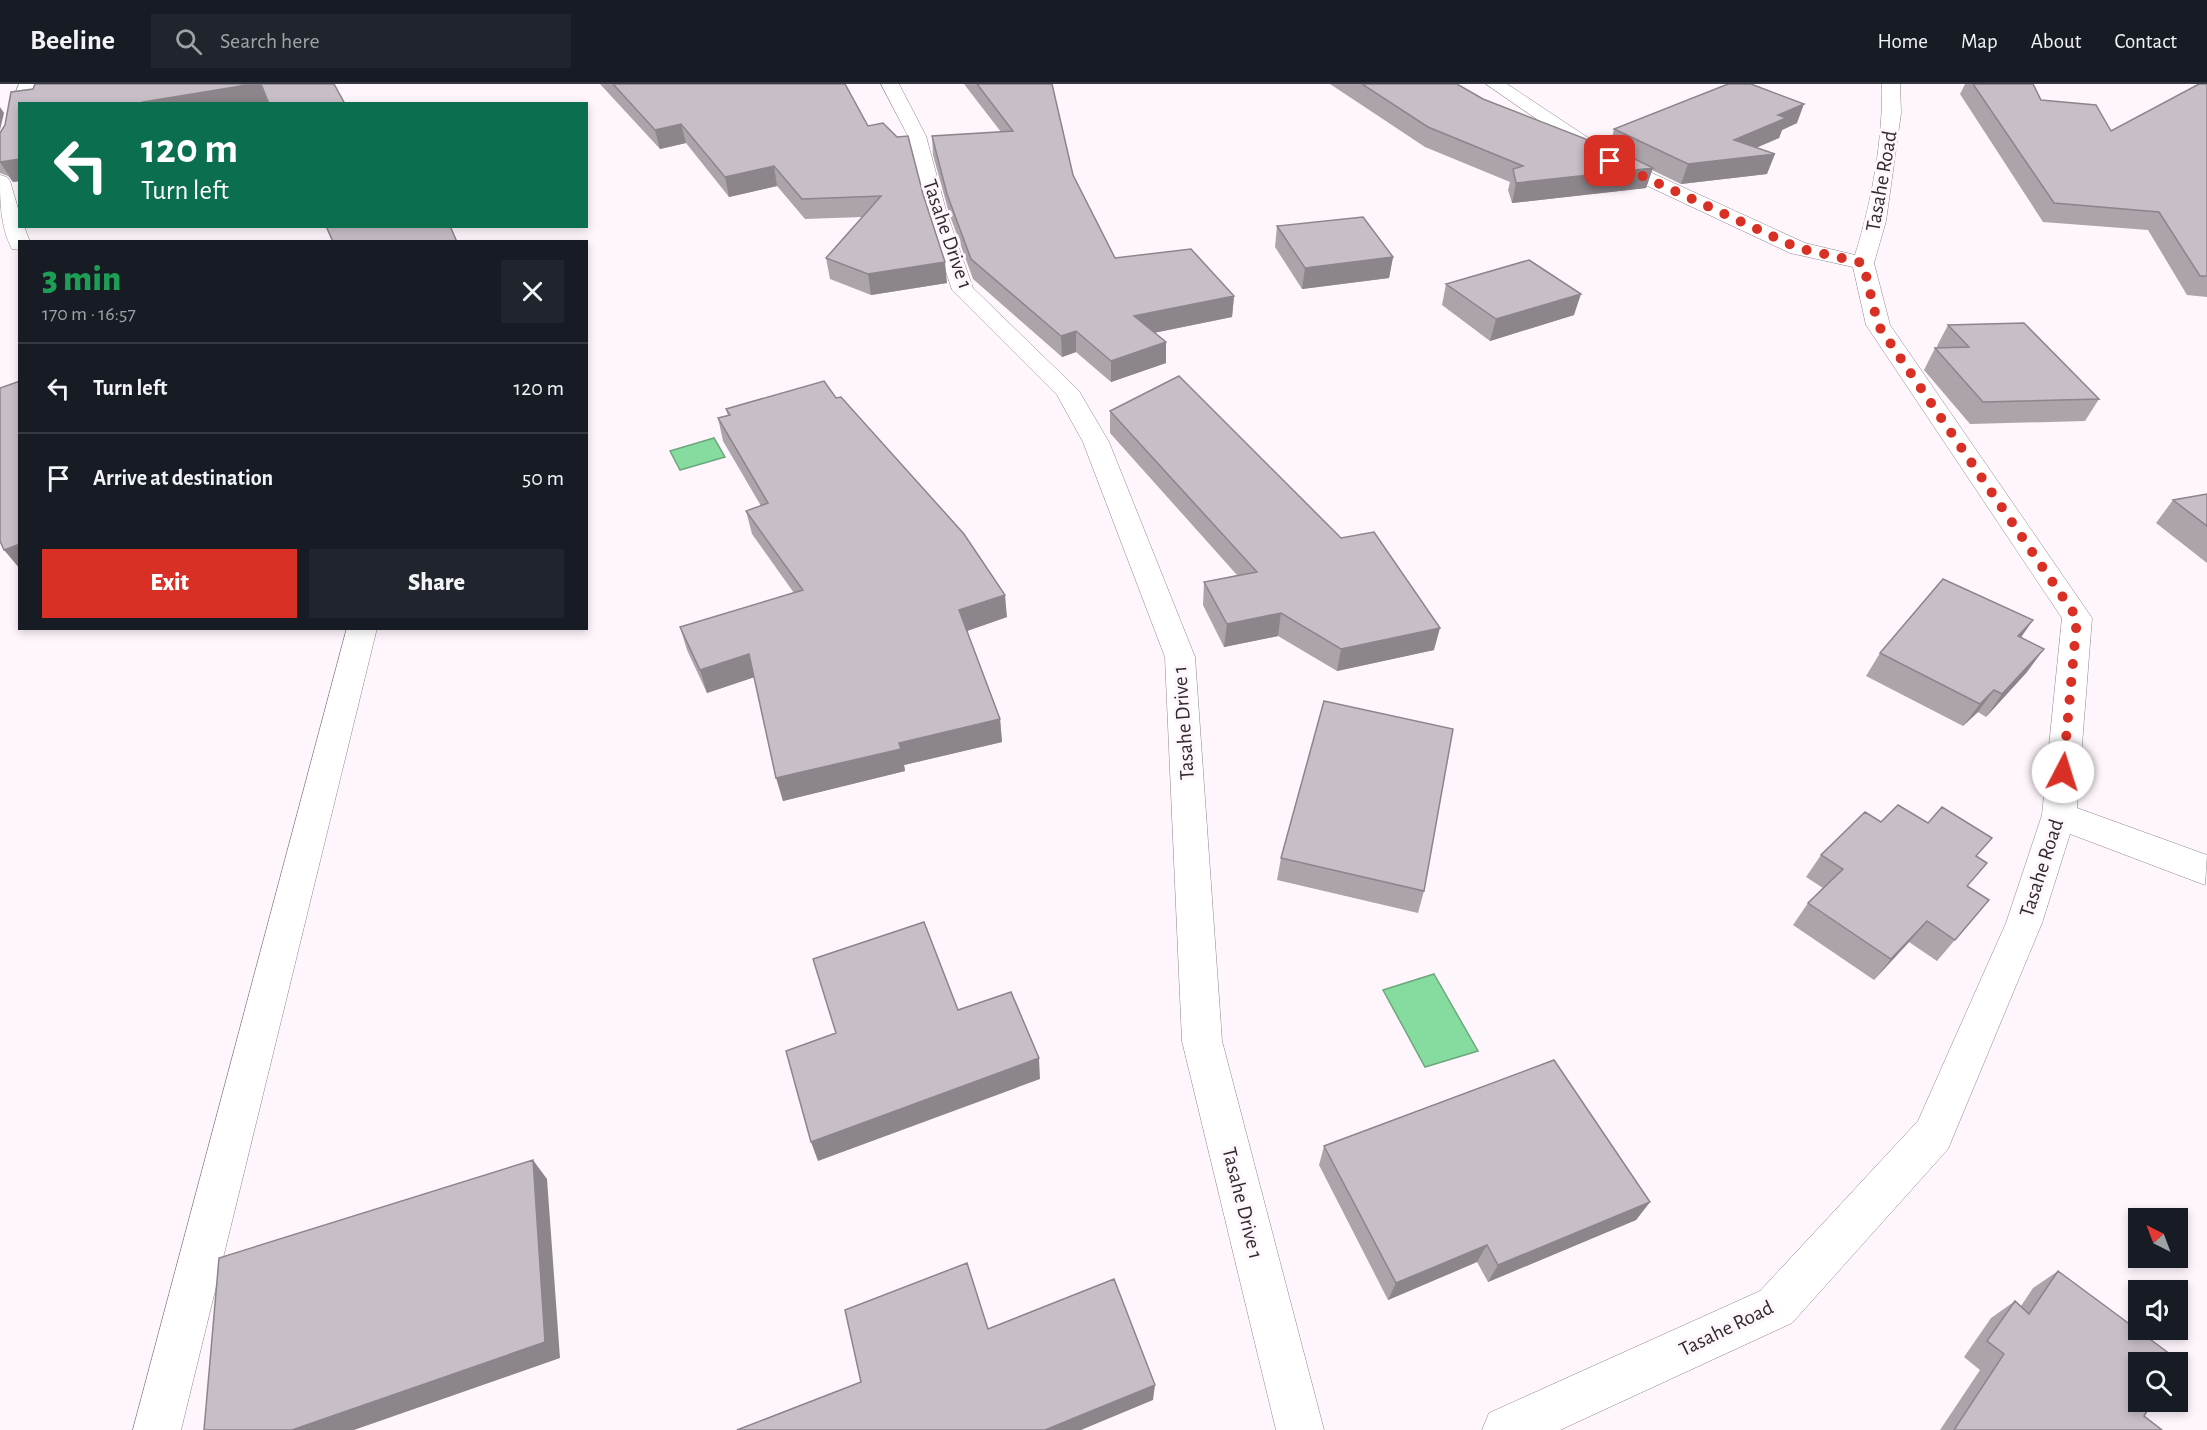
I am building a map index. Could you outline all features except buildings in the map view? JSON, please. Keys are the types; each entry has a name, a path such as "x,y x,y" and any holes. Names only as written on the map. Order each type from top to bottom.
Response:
{"street":[{"path":"21,102 28,84"},
{"name":"Tasahe Drive 1","path":"890,84 917,136 937,214 963,290 1067,391 1096,442 1180,657 1202,1041 1300,1430"},
{"path":"1495,84 1610,161 1798,248 1863,263"},
{"name":"Tasahe Road","path":"1506,1430 1776,1306 1934,1135 2024,923 2059,815 2077,618 1878,325 1863,263 1876,221 1892,113 1891,84"},
{"path":"12,125 18,109"},
{"path":"0,182 2,196 18,240"},
{"path":"157,1430 361,630"},
{"path":"2059,815 2205,871 2207,869"}],"shaded area":[{"path":"714,438 725,457 680,470 670,451"},
{"path":"1434,974 1478,1051 1425,1067 1383,990"}],"route":[{"path":"1610,161 1798,248 1863,263 1878,325 2077,618 2063,772"}]}
